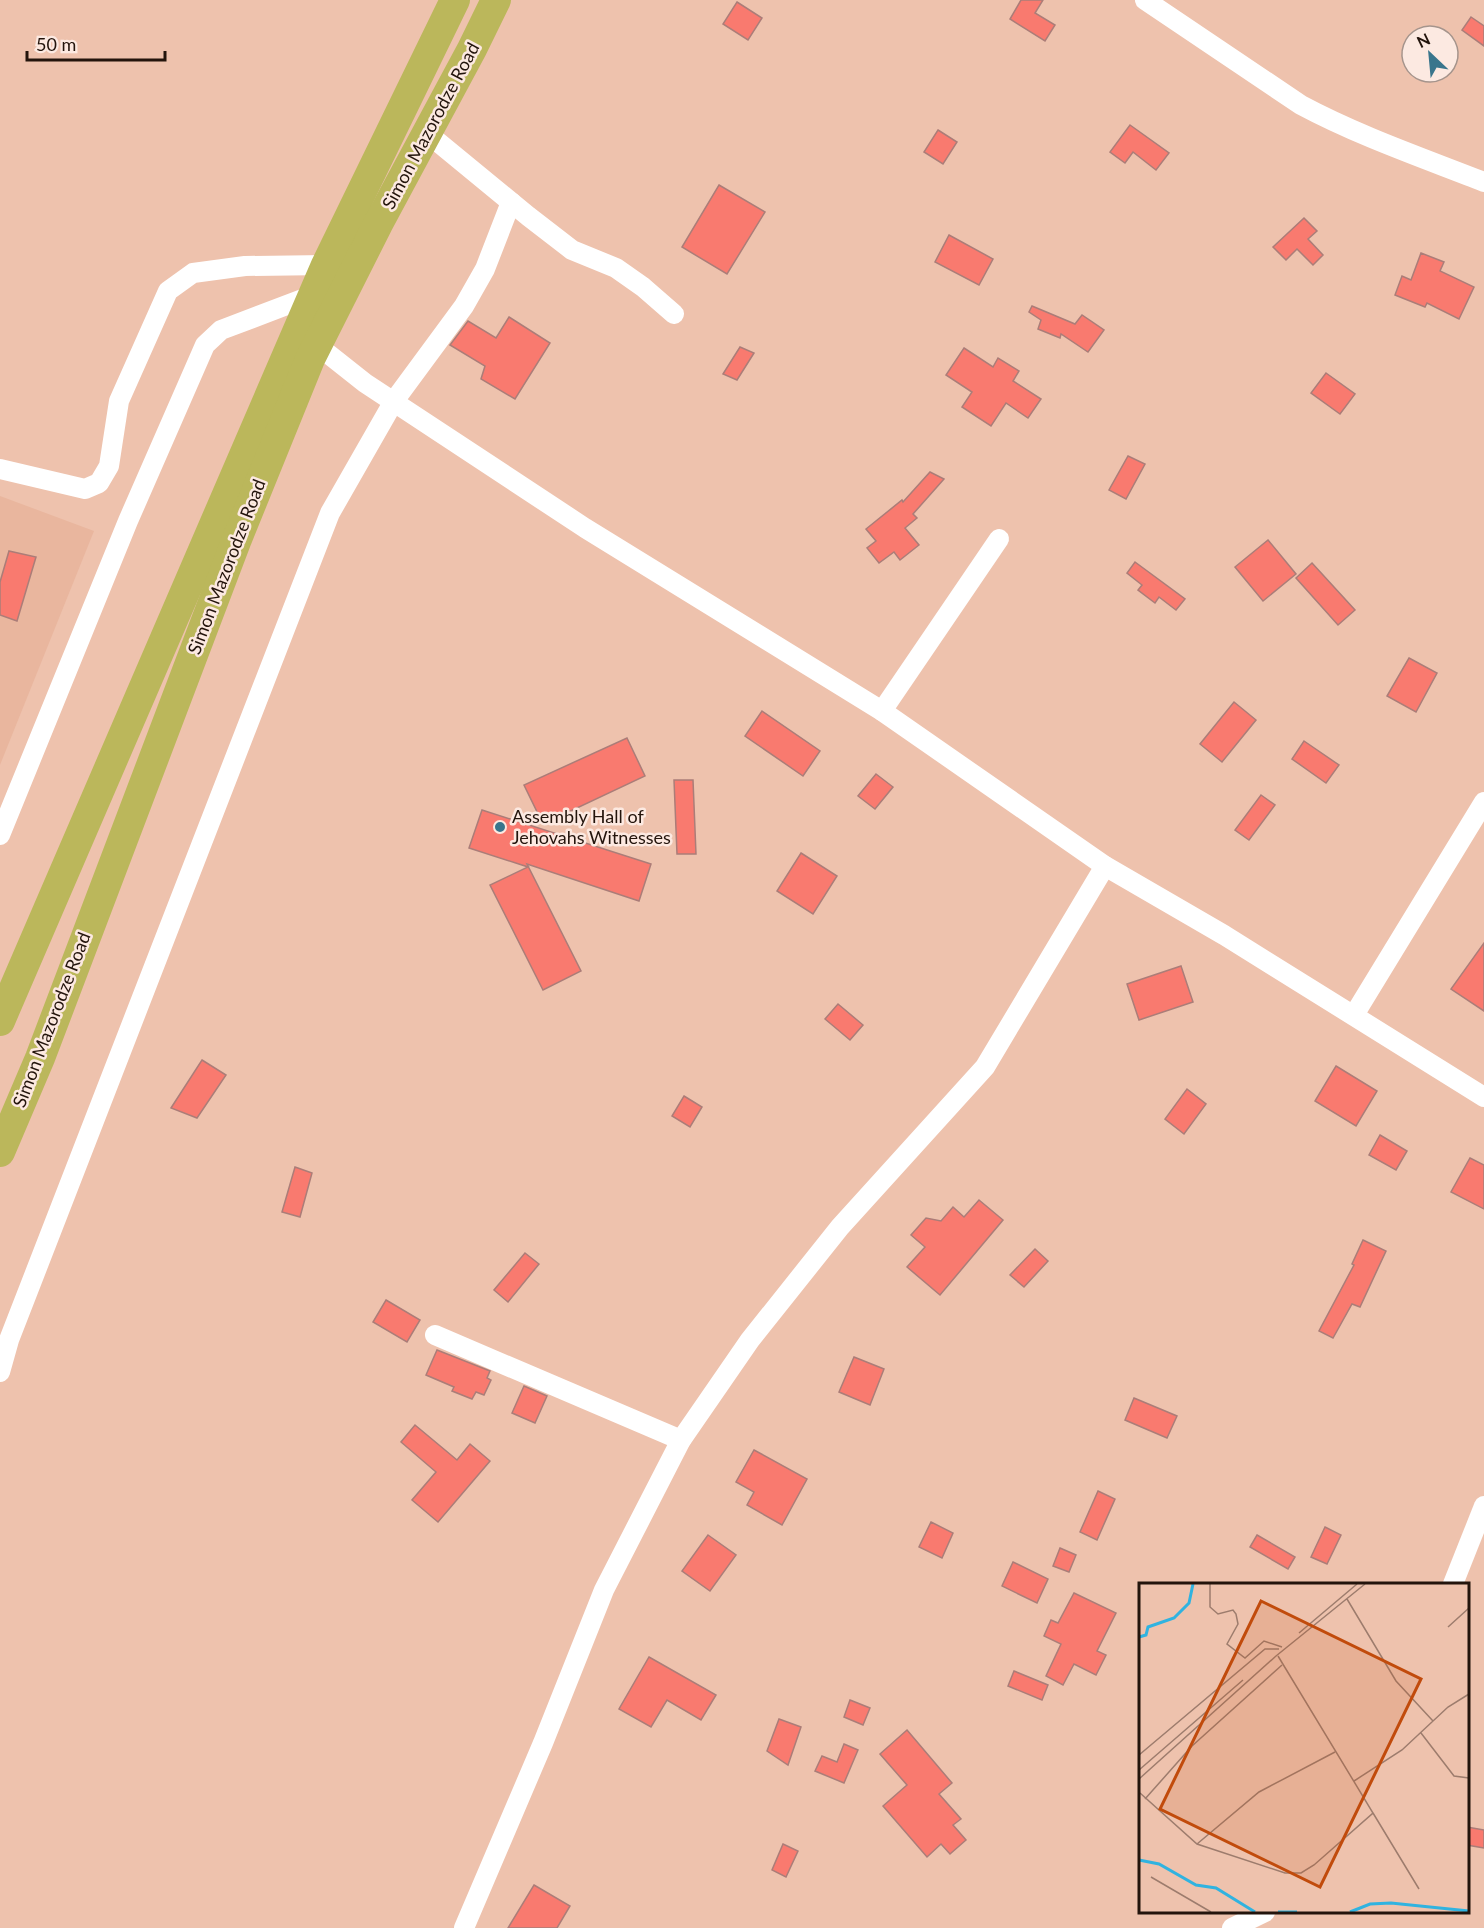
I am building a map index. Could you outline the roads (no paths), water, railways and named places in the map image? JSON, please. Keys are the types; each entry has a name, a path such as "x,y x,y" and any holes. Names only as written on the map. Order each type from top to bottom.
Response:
{"highway":[{"name":"Simon Mazorodze Road","path":"0,1021 326,265 455,0"},
{"name":"Simon Mazorodze Road","path":"0,1152 40,1058 237,539 317,345 378,224 472,49 495,0"}],"street":[{"path":"1145,0 1301,105 1388,145 1484,182"},
{"path":"427,133 572,250 616,268 643,287 674,314"},
{"path":"0,1372 9,1340 330,513 394,400 464,306 485,269 511,202"},
{"path":"0,469 86,489 99,483 109,466 119,401 168,291 193,273 245,267 326,265"},
{"path":"0,835 128,521 205,345 221,330 313,295"},
{"path":"317,345 365,383 585,528 882,711 1105,866 1224,935 1484,1097"},
{"path":"882,711 999,539"},
{"path":"1354,1015 1484,802"},
{"path":"464,1928 543,1743 604,1590 681,1440 750,1340 840,1227 985,1067 1105,866"},
{"path":"435,1335 681,1440"},
{"path":"1453,1583 1484,1506"},
{"path":"1232,1928 1261,1913"}],"place":[{"name":"Assembly Hall of Jehovahs Witnesses","path":"500,827"}]}
